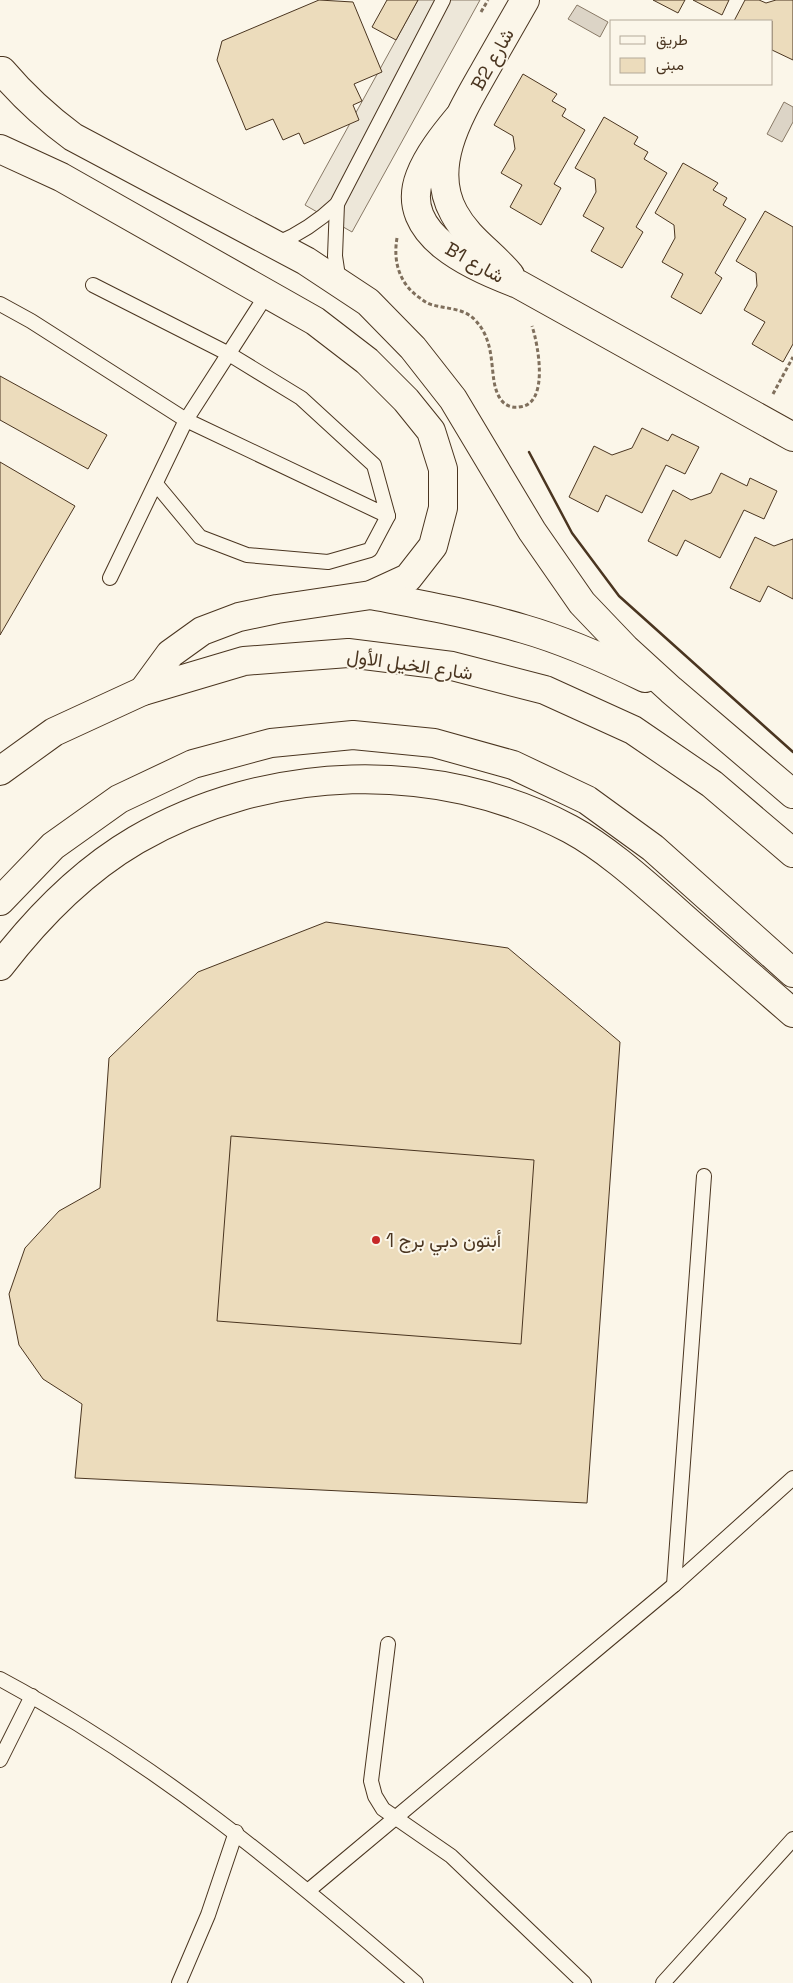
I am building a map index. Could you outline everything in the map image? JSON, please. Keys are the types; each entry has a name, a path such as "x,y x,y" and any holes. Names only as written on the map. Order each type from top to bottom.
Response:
{"street":[{"name":"B2 شارع","path":"458,118 521,1"},
{"path":"1,71 46,118 73,136 276,244 368,302 413,348 453,399 532,531 582,603 625,648 671,690 793,794"},
{"name":"B1 شارع","path":"458,118 446,133 420,176 417,193 418,209 424,224 433,238 473,265 518,284 793,437"},
{"path":"1,150 61,177 315,321 367,361 406,400 431,431 443,469 443,508 432,546 408,578 371,595 277,609 239,617 202,631 170,654 143,690"},
{"path":"371,595 450,610 526,629 600,656 671,690"},
{"name":"شارع الخيل الأول","path":"0,771 54,732 143,690 244,661 348,653 452,666 545,690 633,730 712,784 793,853"},
{"path":"0,901 53,846 112,804 192,764 271,743 353,735 434,743 513,765 586,800 653,848 793,973"},
{"path":"0,966 18,943 74,884 136,840 204,808 276,786 351,778 370,779 427,783 501,800 571,830 632,872 793,1013"}],"lane":[{"path":"276,244 298,235 319,221 338,204 443,0"},
{"path":"338,204 335,256 339,283"},
{"path":"93,284 229,354 301,398 374,465 388,516 370,550 328,562 247,555 200,537 156,484"},
{"path":"110,578 186,420 267,294"},
{"path":"0,304 31,321 186,420 388,516"},
{"path":"674,1585 704,1176"},
{"path":"308,1890 674,1585 793,1478"},
{"path":"388,1644 371,1781 375,1796 383,1809 394,1818 424,1836 451,1856 584,1983"},
{"path":"0,1679 32,1696 136,1760 236,1832 308,1890 416,1983"},
{"path":"0,1760 32,1696"},
{"path":"180,1983 208,1915 236,1832"},
{"path":"663,1983 793,1840"}],"path":[{"path":"398,232 395,254 400,275 412,293 431,305 454,308 474,318 488,337 498,394 503,403 512,407 522,407 531,402 538,383 541,361 532,324"},
{"path":"759,419 793,357"}],"shaded area":[{"path":"418,0 480,0 352,232 305,205"},
{"path":"577,5 608,22 600,37 568,19"},
{"path":"784,102 793,107 793,122 782,142 767,134"}],"building":[{"path":"319,0 353,2 382,72 354,84 362,101 353,105 359,120 304,144 299,133 283,140 273,119 246,130 217,60 222,41"},
{"path":"387,0 418,0 396,40 372,27"},
{"path":"653,0 685,0 678,13"},
{"path":"693,0 729,0 722,15"},
{"path":"745,0 759,0 766,3 776,0 793,0 793,60 773,50 773,20 735,20"},
{"path":"523,74 557,94 552,101 566,109 562,116 585,130 554,184 561,188 541,225 510,207 522,185 501,173 515,149 513,136 494,125"},
{"path":"604,117 638,137 634,144 648,152 644,159 667,173 636,227 643,232 622,268 591,251 604,228 583,216 596,192 595,179 575,168"},
{"path":"683,163 718,183 713,190 727,198 723,205 746,219 715,273 722,278 701,314 671,297 683,274 662,262 675,238 674,225 655,213"},
{"path":"765,211 793,227 793,344 783,362 752,344 765,322 744,310 757,286 756,273 736,261"},
{"path":"0,376 107,435 88,469 0,420"},
{"path":"642,428 668,441 672,434 699,447 685,474 666,465 642,513 606,495 598,512 569,497 594,446 612,455 632,448"},
{"path":"0,462 75,506 0,635"},
{"path":"721,473 747,486 750,478 777,491 764,519 744,510 720,558 685,540 677,556 648,541 673,490 691,500 711,493"},
{"path":"755,537 774,546 793,539 793,599 768,586 760,602 730,588"},
{"path":"326,922 508,948 620,1042 587,1503 75,1478 82,1404 43,1379 19,1345 9,1294 25,1248 59,1211 100,1188 109,1058 198,972"},
{"name":"أبتون دبي برج 1","path":"231,1136 534,1160 521,1344 217,1321"}],"wall":[{"path":"529,452 572,533 619,596 793,752"}],"place":[{"name":"أبتون دبي برج 1","path":"376,1240"}]}
